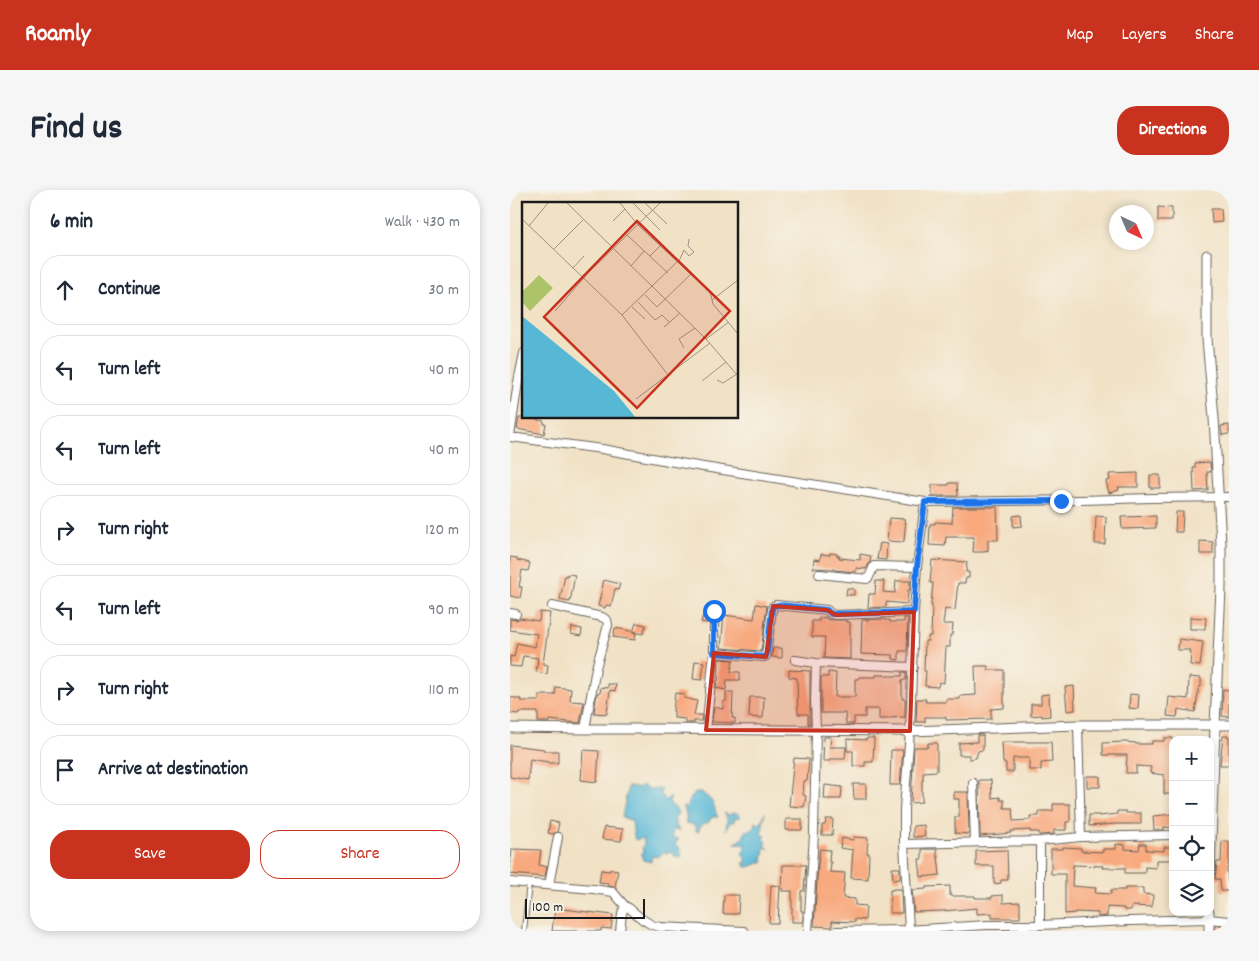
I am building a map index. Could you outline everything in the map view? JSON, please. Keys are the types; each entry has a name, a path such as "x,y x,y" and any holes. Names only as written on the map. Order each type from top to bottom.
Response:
{"street":[{"path":"1207,255 1207,339 1214,418 1221,544 1211,826"},
{"path":"522,363 510,437 602,449 925,502 1229,496"},
{"path":"908,930 904,809 910,731 917,567 925,502"},
{"path":"819,574 867,579 874,566 917,567"},
{"path":"714,653 766,656 772,609 776,605 827,610 831,614 914,612"},
{"path":"552,606 602,617 608,625 595,675 586,729"},
{"path":"706,730 714,653 714,611"},
{"path":"795,660 816,663 912,668"},
{"path":"808,931 814,834 816,663"},
{"path":"1078,725 1081,837"},
{"path":"510,728 910,731 1078,725 1229,725"},
{"path":"973,783 975,842"},
{"path":"904,844 1040,841 1081,837 1169,835"},
{"path":"549,885 558,837"},
{"path":"1040,841 1040,925"},
{"path":"510,882 613,892 624,906 648,922 660,927 744,931"},
{"path":"620,931 624,906"},
{"path":"1209,916 1209,931"},
{"path":"836,931 908,930 987,925 1040,925 1209,916 1229,921"}],"lane":[{"path":"524,931 529,883"}],"highlighted area":[{"path":"773,606 827,610 836,615 914,612 910,731 706,730 714,653 766,657"}],"water":[{"path":"642,785 649,789 662,789 660,794 666,800 671,797 669,802 678,813 674,820 679,831 673,829 672,838 679,839 675,844 680,849 682,858 674,856 670,852 664,852 658,857 652,856 651,862 643,860 641,854 644,852 642,849 644,844 643,838 635,840 632,821 622,817 628,786 639,788"},
{"path":"695,793 703,793 710,799 718,817 712,817 708,823 699,828 699,831 696,831 695,826 685,823 686,815 682,807 687,807"},
{"path":"724,813 729,815 737,813 741,817 734,818 734,822 730,822 726,830 727,818"},
{"path":"765,813 760,834 766,836 764,838 767,843 765,845 769,849 765,847 763,850 765,854 762,856 764,861 746,867 743,863 746,863 746,859 742,854 745,848 744,844 735,843 742,838 745,831 756,827 755,821 758,824 761,823"}],"building":[{"path":"1158,207 1172,208 1172,221 1158,221"},
{"path":"1211,209 1221,209 1222,222 1212,223"},
{"path":"519,418 544,421 544,424 546,424 544,434 517,429"},
{"path":"1229,425 1229,434 1222,435 1221,426"},
{"path":"1210,462 1211,472 1207,472 1208,490 1194,491 1193,468 1195,468 1195,463"},
{"path":"1138,473 1138,487 1118,487 1119,490 1109,493 1106,481 1110,480 1109,474"},
{"path":"1150,475 1160,475 1160,488 1150,488"},
{"path":"949,483 957,483 958,496 932,496 932,485 949,485"},
{"path":"953,507 997,507 998,540 988,540 988,551 973,552 974,537 946,537 945,546 929,545 930,524 935,524 935,522 952,523"},
{"path":"1176,512 1183,512 1182,532 1175,532"},
{"path":"1021,515 1022,526 1013,527 1013,516"},
{"path":"1096,516 1106,517 1105,544 1095,544"},
{"path":"1156,516 1156,528 1122,529 1121,517"},
{"path":"889,518 905,519 903,542 887,541"},
{"path":"1200,541 1213,542 1213,554 1200,554"},
{"path":"880,543 887,544 886,560 877,559"},
{"path":"830,553 837,554 837,556 840,556 839,558 860,560 860,554 871,556 866,569 856,568 856,572 813,568 814,559 820,560 821,554 830,555"},
{"path":"510,557 530,563 528,571 522,570 519,587 522,587 520,598 510,596"},
{"path":"932,560 967,562 966,572 969,572 969,578 966,578 965,583 958,583 955,610 945,609 943,624 953,624 952,635 950,635 950,647 946,647 944,683 939,682 938,687 925,686 926,671 924,671 925,641 928,641 928,636 931,636 933,583 930,583"},
{"path":"567,574 575,575 570,602 560,600 565,575 567,576"},
{"path":"604,580 620,584 618,590 615,589 611,606 606,605 605,608 598,606"},
{"path":"876,581 884,581 883,592 895,593 896,581 910,581 907,604 886,602 886,607 868,608 869,594 875,594"},
{"path":"847,588 854,589 854,595 846,595"},
{"path":"756,604 767,606 761,651 721,648 724,615 754,619"},
{"path":"540,612 550,613 543,664 548,665 547,674 536,672 538,658 523,656 521,667 510,666 510,656 514,657 517,643 535,647 537,634 510,630 510,619 516,620 520,618 539,621"},
{"path":"704,613 708,615 708,623 701,622"},
{"path":"826,617 826,619 830,620 846,620 846,622 850,622 850,659 824,658 825,637 812,637 812,621 819,621 819,618"},
{"path":"1190,617 1206,618 1205,629 1190,629"},
{"path":"904,618 908,618 907,651 899,651 899,660 893,659 893,655 861,654 862,620 885,619 890,620 890,622 904,622"},
{"path":"636,623 646,625 643,634 633,632"},
{"path":"572,627 582,629 581,636 571,634"},
{"path":"615,628 636,632 635,640 613,637"},
{"path":"1179,639 1203,642 1200,666 1190,665 1190,650 1178,650"},
{"path":"773,648 782,648 782,658 772,657"},
{"path":"719,659 733,660 731,672 740,672 740,680 727,680 726,690 716,688"},
{"path":"695,661 704,662 702,680 693,679"},
{"path":"975,666 988,666 988,670 1004,670 1004,708 991,709 991,719 946,720 946,717 925,717 925,722 916,722 917,699 926,699 925,702 946,702 946,699 960,699 960,696 976,695"},
{"path":"789,670 810,671 810,724 808,724 808,714 798,714 797,678 789,677"},
{"path":"828,672 836,673 835,697 855,697 855,679 859,679 859,677 876,677 876,675 902,676 902,672 906,672 906,680 902,680 902,699 905,699 905,717 879,719 879,709 865,709 865,717 854,717 854,724 846,724 845,713 821,713 821,677 828,677"},
{"path":"1189,677 1201,678 1201,687 1199,687 1195,712 1178,709 1177,717 1167,716 1169,697 1188,699"},
{"path":"608,684 616,684 615,691 610,690 607,714 594,713 597,693 600,693 601,687 608,688"},
{"path":"1074,686 1075,710 1067,711 1065,687"},
{"path":"556,687 571,689 570,701 584,702 580,723 549,720 549,722 538,722 538,712 510,713 510,697 521,699 520,701 539,701 539,695 555,695"},
{"path":"1223,689 1229,690 1229,717 1222,716"},
{"path":"726,692 733,692 732,718 735,718 735,723 712,722 714,707 723,709 723,702 726,701"},
{"path":"675,693 684,694 684,698 697,701 694,715 702,715 701,721 685,723 685,719 674,718"},
{"path":"1049,694 1050,716 1031,716 1031,704 1041,704 1041,695"},
{"path":"1130,694 1139,695 1138,709 1129,708"},
{"path":"750,697 764,697 763,718 749,717"},
{"path":"977,735 983,735 983,750 978,751 976,758 969,759 969,755 959,755 959,743 977,742"},
{"path":"1223,736 1229,736 1229,765 1220,765"},
{"path":"824,737 831,737 830,747 846,747 845,759 823,761"},
{"path":"867,738 874,738 873,762 865,762 865,766 853,766 853,751 847,751 847,739 867,740"},
{"path":"1164,738 1169,738 1169,794 1164,794 1164,775 1150,773 1151,767 1136,766 1136,773 1126,773 1127,755 1103,755 1103,743 1152,744 1152,741 1164,741"},
{"path":"1002,742 1051,742 1052,762 1041,763 1041,770 1029,770 1029,758 1013,758 1013,772 1006,772 1006,763 1003,763"},
{"path":"928,743 937,743 937,771 923,772 922,802 911,803 914,747 928,747"},
{"path":"510,745 544,749 544,751 558,751 558,763 530,759 528,780 510,777"},
{"path":"583,750 599,751 597,782 581,780"},
{"path":"891,750 903,750 900,785 890,785"},
{"path":"794,758 809,759 807,781 804,781 803,795 806,796 804,807 789,806"},
{"path":"1087,776 1100,776 1100,787 1087,787"},
{"path":"979,780 991,780 992,798 1000,797 1000,800 1004,800 1004,808 1012,808 1013,821 1030,820 1030,816 1039,816 1039,811 1053,811 1053,804 1070,804 1070,822 1066,822 1066,830 1054,830 1054,834 1039,835 1039,832 1030,832 1030,830 980,836"},
{"path":"853,784 866,784 866,799 854,799"},
{"path":"825,785 842,787 841,799 824,799"},
{"path":"954,792 968,792 969,834 955,833 955,817 959,817 959,799 954,799"},
{"path":"1117,811 1141,813 1141,824 1089,826 1089,815 1117,814"},
{"path":"1169,814 1169,828 1164,827 1164,830 1154,830 1153,816"},
{"path":"786,819 802,819 802,830 786,830"},
{"path":"826,819 833,819 832,835 822,835 822,825 825,825"},
{"path":"550,821 559,823 557,832 553,834 548,833"},
{"path":"924,825 925,836 913,837 913,826"},
{"path":"604,827 623,829 621,841 602,839"},
{"path":"854,837 868,838 868,879 851,878 853,850 840,848 842,838 853,840"},
{"path":"1222,841 1229,841 1227,868 1229,891 1221,891 1220,879 1215,879 1217,862 1221,862"},
{"path":"1116,844 1125,845 1125,849 1139,850 1140,844 1146,844 1146,850 1164,851 1164,847 1169,847 1169,860 1156,860 1156,868 1145,867 1145,873 1125,873 1125,868 1073,865 1072,886 1096,888 1095,893 1111,894 1111,890 1143,888 1143,894 1153,895 1152,907 1132,906 1131,910 1124,910 1124,908 1107,907 1107,916 1098,917 1098,913 1075,912 1065,914 1065,874 1051,874 1051,849 1063,849 1063,847 1081,848 1081,851 1103,852 1103,849 1116,849"},
{"path":"512,849 541,850 539,865 547,867 545,877 510,874"},
{"path":"820,849 830,850 830,872 845,873 843,898 855,899 855,905 866,906 865,920 855,919 855,922 832,921 832,927 814,926"},
{"path":"922,849 937,849 940,875 921,877 919,859 922,859"},
{"path":"1007,850 1008,880 1001,880 1001,883 994,884 994,866 976,866 976,851"},
{"path":"783,865 806,865 804,891 801,891 803,922 792,922 792,891 782,891"},
{"path":"892,868 900,868 900,879 893,880"},
{"path":"610,869 618,870 615,887 608,886 608,883 599,882 601,870 610,871"},
{"path":"771,885 780,886 778,923 769,923"},
{"path":"950,886 950,896 992,898 992,896 1003,895 1003,903 1020,902 1020,918 992,918 992,913 977,914 977,908 914,912 912,890 926,889 926,887"},
{"path":"901,889 902,913 890,913 890,890"},
{"path":"724,895 739,895 738,914 723,914"},
{"path":"555,908 613,915 611,929 601,928 601,931 552,931"},
{"path":"1215,925 1229,927 1229,931 1215,931"}],"route":[{"path":"714,611 714,653 764,657 767,653 773,606 827,610 831,614 914,612 925,502 1061,501"}]}
